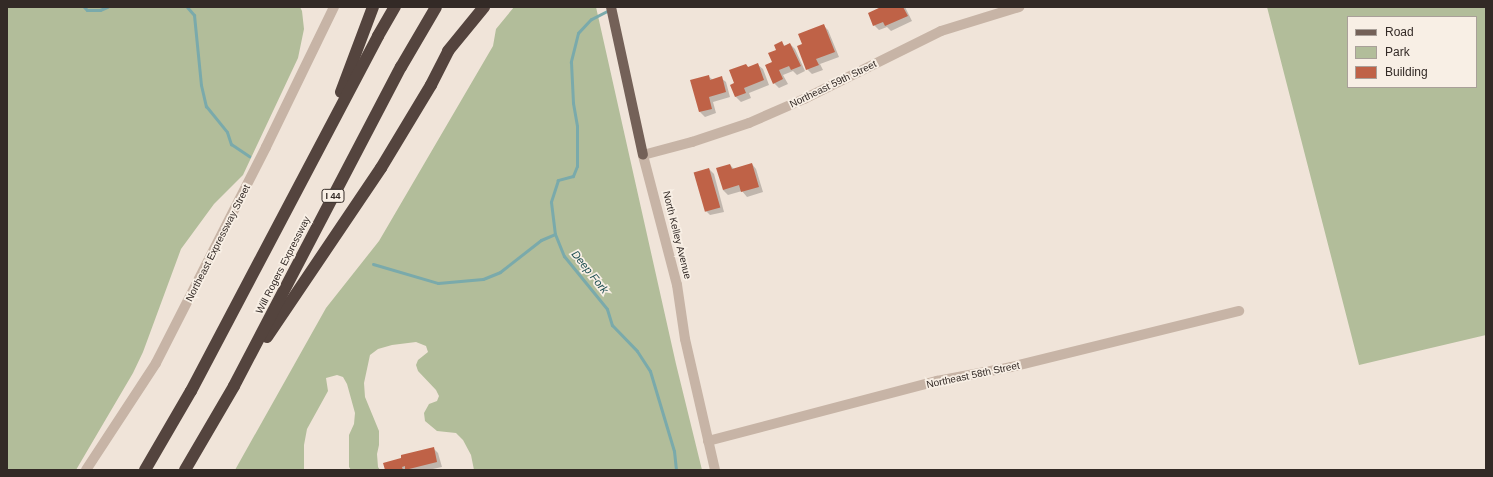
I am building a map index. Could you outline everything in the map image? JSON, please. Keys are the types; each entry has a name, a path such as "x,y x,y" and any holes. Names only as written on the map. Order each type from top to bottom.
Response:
{"highway":[{"path":"323,140 373,7"},
{"path":"145,470 191,391 395,7"},
{"name":"Will Rogers Expressway","path":"185,470 234,386 397,74 436,7"},
{"path":"234,386 381,168 431,85 448,50 484,7"}],"main road":[{"name":"North Kelley Avenue","path":"611,7 644,155"}],"street":[{"name":"Northeast Expressway Street","path":"86,470 156,364 266,147 334,7"},
{"name":"Northeast 59th Street","path":"644,155 692,142 749,123 804,99 941,31 1020,7"},
{"name":"North Kelley Avenue","path":"644,155 677,285 685,339 715,470"},
{"name":"Northeast 58th Street","path":"708,441 937,381 1011,367 1239,311"}],"green space":[{"path":"7,7 300,7 302,11 304,29 298,58 243,175 214,204 181,249 143,352 133,373 76,470 7,470"},
{"path":"514,7 596,7 676,364 702,470 474,470 471,455 463,440 456,433 437,431 425,421 424,413 429,404 437,401 439,396 436,390 418,371 416,365 418,360 428,352 426,346 416,342 392,345 378,349 370,355 364,383 365,397 379,431 379,445 377,454 378,467 380,470 351,470 349,467 349,435 354,424 355,413 347,384 343,377 337,375 326,378 328,391 307,429 304,445 304,470 235,470 326,308 379,241 493,46 496,29"},
{"path":"1267,7 1486,7 1486,335 1359,365"}],"building":[{"path":"881,7 903,7 908,16 885,26 883,22 873,26 868,13"},
{"path":"824,24 835,52 816,59 819,65 806,70 797,46 802,44 798,34"},
{"path":"782,41 784,46 790,43 801,66 791,70 789,66 779,70 783,79 773,84 765,65 772,62 768,53 776,50 774,45"},
{"path":"758,63 764,80 744,88 746,93 735,97 730,85 734,83 729,70 746,64 748,67"},
{"path":"709,75 710,80 722,76 726,92 709,97 712,109 699,112 690,80"},
{"path":"752,163 759,187 741,192 739,185 723,190 716,168 730,164 732,169"},
{"path":"709,168 720,207 705,212 694,172"},
{"path":"434,447 437,462 405,470 405,466 402,467 403,470 385,470 383,463 401,458 401,455"}],"waterway":[{"path":"84,7 87,10 100,10 107,7"},
{"path":"187,7 194,15 201,85 206,106 227,132 231,144 249,156"},
{"name":"Deep Fork","path":"609,10 591,19 578,33 571,62 573,103 577,126 577,166 573,176 558,180 551,202 555,234 564,256 607,309 612,325 637,351 650,371 674,451 676,470"},
{"path":"373,264 438,283 483,279 500,272 541,240 555,234"}]}
